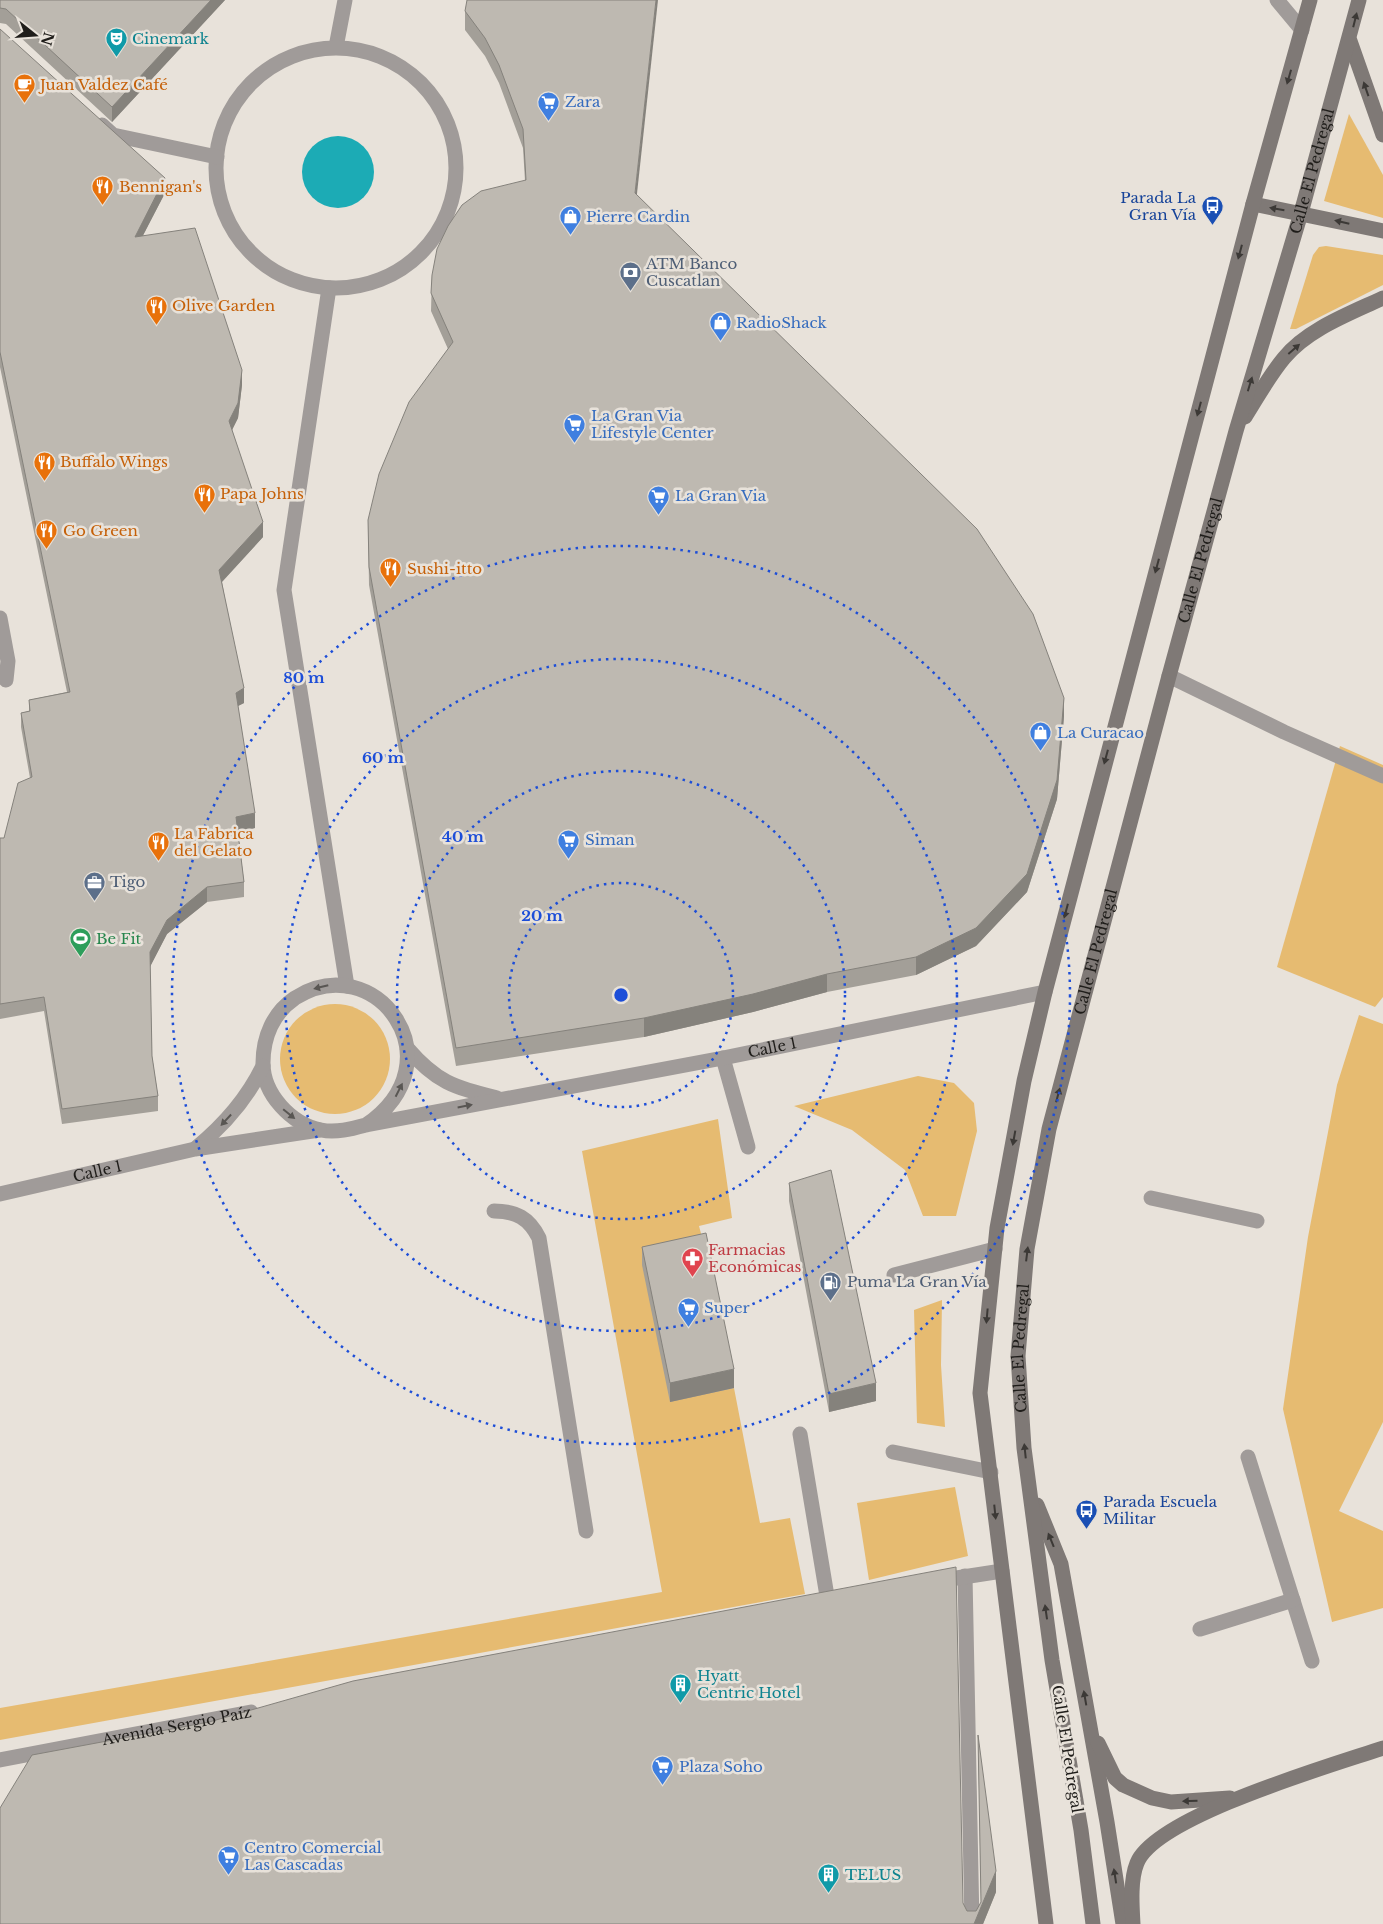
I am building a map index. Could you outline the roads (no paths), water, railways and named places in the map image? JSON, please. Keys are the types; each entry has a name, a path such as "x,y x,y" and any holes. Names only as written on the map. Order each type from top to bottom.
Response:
{"main road":[{"path":"1046,1924 980,1393 994,1249 1024,1081 1045,992 1253,204 1310,0"},
{"name":"Calle El Pedregal","path":"1092,1924 1081,1830 1052,1660 1024,1448 1018,1356 1027,1249 1050,1129 1169,676 1236,431 1301,213 1360,0"},
{"path":"1350,41 1383,135"},
{"path":"1253,204 1383,231"},
{"path":"1236,431 1284,358 1308,337 1383,298"},
{"path":"1029,1486 1061,1564 1123,1924"},
{"path":"1090,1726 1115,1778 1123,1785 1152,1798 1171,1802 1239,1797"},
{"path":"1133,1924 1132,1910 1137,1863 1152,1843 1239,1797 1383,1748"}],"street":[{"path":"336,47 345,0"},
{"path":"1277,0 1302,30"},
{"path":"336,47 366,51 403,67 432,95 447,121 455,151 454,191 446,216 428,245 414,260 379,280 360,286 329,288 303,285 286,278 255,257 242,244 224,212 216,176 216,157 226,121 234,104 259,76 290,57 308,51 336,47"},
{"path":"92,116 113,135 216,157"},
{"path":"329,288 284,590 347,986"},
{"path":"0,618 8,661 6,680"},
{"path":"1169,676 1284,732 1383,776"},
{"name":"Calle 1","path":"320,1130 299,1122 281,1108 268,1088 263,1066 264,1043 273,1021 287,1004 306,991 329,985 347,986 365,992 381,1001 393,1014 402,1030 407,1048 407,1067 398,1093 381,1114 366,1125"},
{"name":"Calle 1","path":"0,1194 195,1149 320,1130 344,1131 500,1099 723,1058 1045,992"},
{"name":"Calle 1","path":"407,1048 434,1076 448,1084 500,1099"},
{"path":"723,1058 748,1147"},
{"name":"Calle 1","path":"195,1149 240,1105 252,1088 263,1066"},
{"path":"1151,1198 1258,1221"},
{"path":"494,1212 505,1211 526,1219 539,1238 586,1531"},
{"path":"894,1275 994,1249"},
{"path":"800,1434 823,1603 846,1598"},
{"path":"893,1452 991,1472"},
{"path":"1248,1457 1312,1661"},
{"path":"920,1584 1002,1571"},
{"path":"965,1576 972,1924"},
{"path":"1200,1629 1293,1600"},
{"name":"Avenida Sergio Paíz","path":"0,1760 263,1710"}],"water":[{"path":"338,136 358,142 368,152 374,172 368,192 358,202 338,208 318,202 308,192 302,172 308,152 318,142"}],"place":[{"name":"Cinemark","path":"116,58"},
{"name":"Juan Valdez Café","path":"24,104"},
{"name":"Zara","path":"549,121"},
{"name":"Bennigan's","path":"103,206"},
{"name":"Parada La Gran Vía","path":"1212,226"},
{"name":"Pierre Cardin","path":"570,236"},
{"name":"ATM Banco Cuscatlan","path":"630,292"},
{"name":"Olive Garden","path":"156,325"},
{"name":"RadioShack","path":"720,342"},
{"name":"La Gran Via Lifestyle Center","path":"575,444"},
{"name":"Buffalo Wings","path":"44,481"},
{"name":"Papa Johns","path":"204,513"},
{"name":"La Gran Via","path":"659,515"},
{"name":"Go Green","path":"47,550"},
{"name":"Sushi-itto","path":"391,588"},
{"name":"La Curacao","path":"1041,752"},
{"name":"Siman","path":"569,859"},
{"name":"La Fabrica del Gelato","path":"158,862"},
{"name":"Tigo","path":"94,901"},
{"name":"Be Fit","path":"80,958"},
{"name":"Farmacias Económicas","path":"692,1278"},
{"name":"Puma La Gran Vía","path":"831,1301"},
{"name":"Super","path":"688,1327"},
{"name":"Parada Escuela Militar","path":"1087,1530"},
{"name":"Hyatt Centric Hotel","path":"681,1704"},
{"name":"Plaza Soho","path":"663,1786"},
{"name":"Centro Comercial Las Cascadas","path":"228,1876"},
{"name":"TELUS","path":"829,1894"}]}
